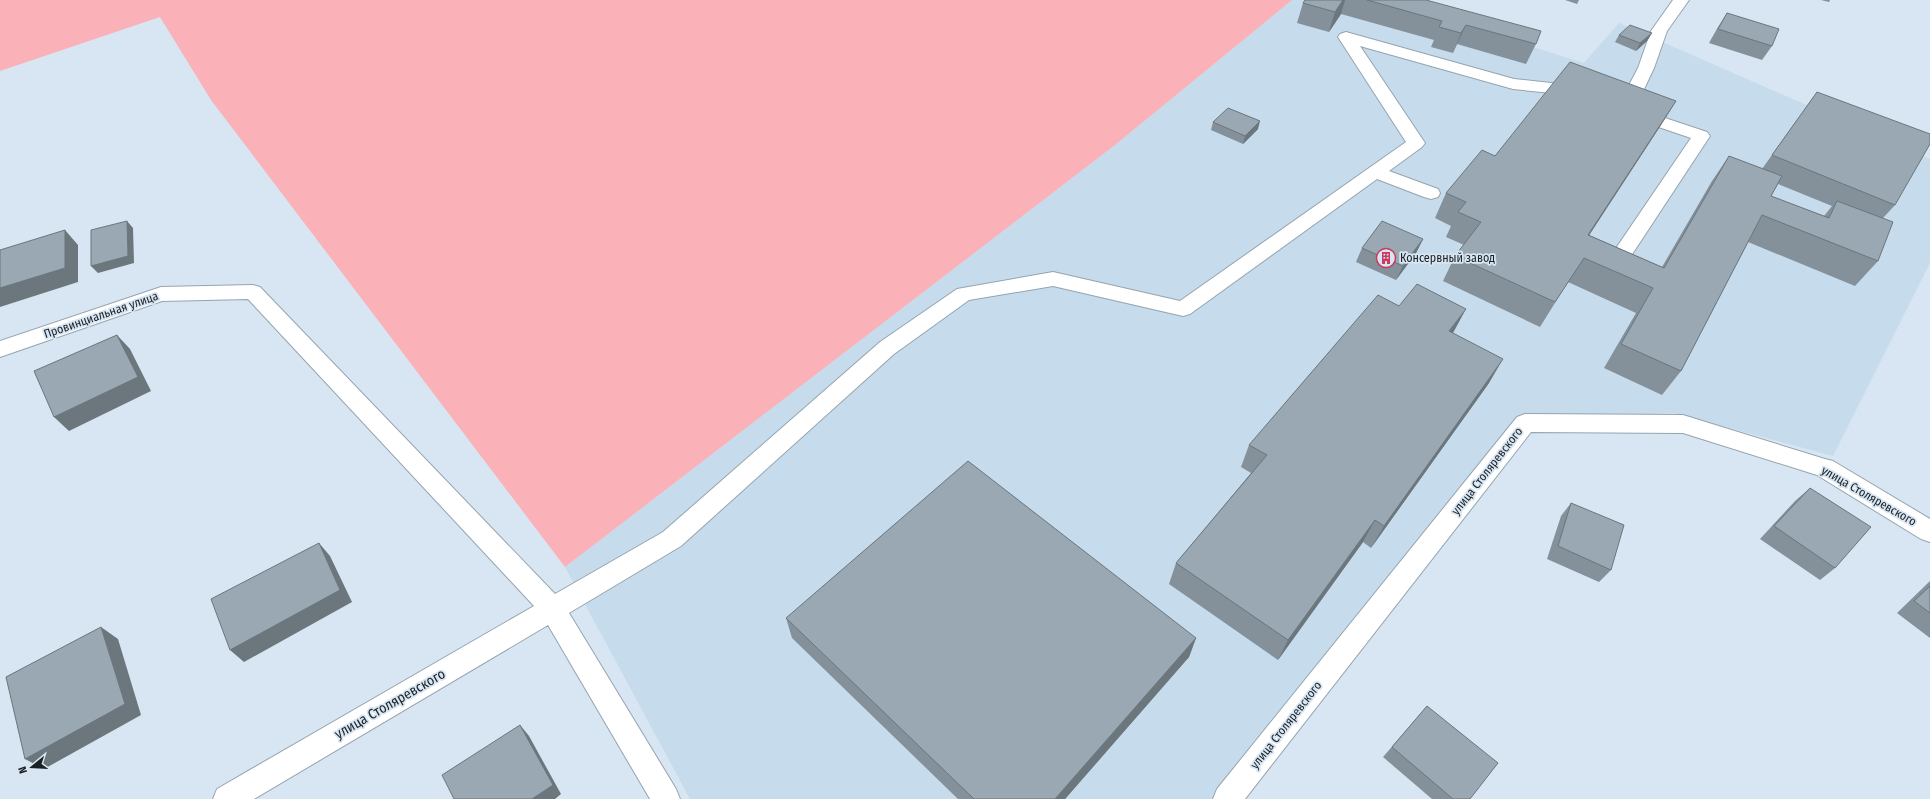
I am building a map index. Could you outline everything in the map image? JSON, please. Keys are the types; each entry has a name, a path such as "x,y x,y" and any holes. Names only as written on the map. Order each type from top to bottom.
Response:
{"street":[{"path":"1618,260 1701,136 1618,108 1646,68 1659,31 1681,0"},
{"name":"улица Столяревского","path":"227,799 672,539 887,348 964,294 1053,279 1183,309 1416,143 1346,37 1512,84 1564,89 1591,98"},
{"path":"1375,172 1431,193"},
{"name":"Провинциальная улица","path":"0,349 161,294 253,292 552,608"},
{"name":"улица Столяревского","path":"1227,799 1525,422 1683,424 1825,468 1930,532"},
{"path":"552,608 666,799"}],"shaded area":[{"path":"0,0 1292,0 1115,145 565,567 211,100 160,17 0,71"},
{"path":"1292,0 1382,0 1584,63 1619,23 1930,159 1930,263 1833,456 1674,413 1523,420 1225,799 690,799 565,567 1115,145"}],"building":[{"path":"1305,0 1343,0 1335,12 1303,3"},
{"path":"1367,0 1426,0 1541,31 1536,44 1466,25 1461,33 1439,27 1442,21"},
{"path":"1727,13 1779,29 1772,46 1718,29"},
{"path":"1630,25 1652,33 1640,43 1619,35"},
{"path":"1570,62 1676,101 1588,235 1664,268 1729,156 1782,176 1771,196 1829,218 1837,201 1893,222 1878,261 1762,215 1681,371 1621,344 1653,288 1584,258 1555,302 1455,256 1481,222 1458,212 1466,202 1446,193 1482,150 1495,156"},
{"path":"1817,92 1930,134 1930,144 1895,205 1772,155"},
{"path":"1228,108 1260,121 1245,136 1213,122"},
{"path":"127,221 128,256 91,266 91,230"},
{"path":"1382,221 1423,239 1403,266 1362,248"},
{"path":"65,230 65,268 0,288 0,250"},
{"path":"1417,284 1466,309 1449,331 1503,359 1384,526 1375,520 1288,640 1176,563 1267,455 1249,445 1378,295 1399,306"},
{"path":"117,335 138,377 54,417 34,371"},
{"path":"968,461 1196,638 1055,799 974,799 786,618"},
{"path":"1810,488 1871,527 1835,568 1774,526"},
{"path":"1571,503 1624,525 1611,570 1558,546"},
{"path":"319,543 340,590 230,650 211,599"},
{"path":"1930,586 1930,613 1914,601"},
{"path":"101,627 125,704 25,759 6,677"},
{"path":"1427,706 1498,763 1470,799 1453,799 1392,747"},
{"path":"520,725 553,785 532,799 454,799 442,775"}],"place":[{"name":"Консервный завод","path":"1386,258"}]}
